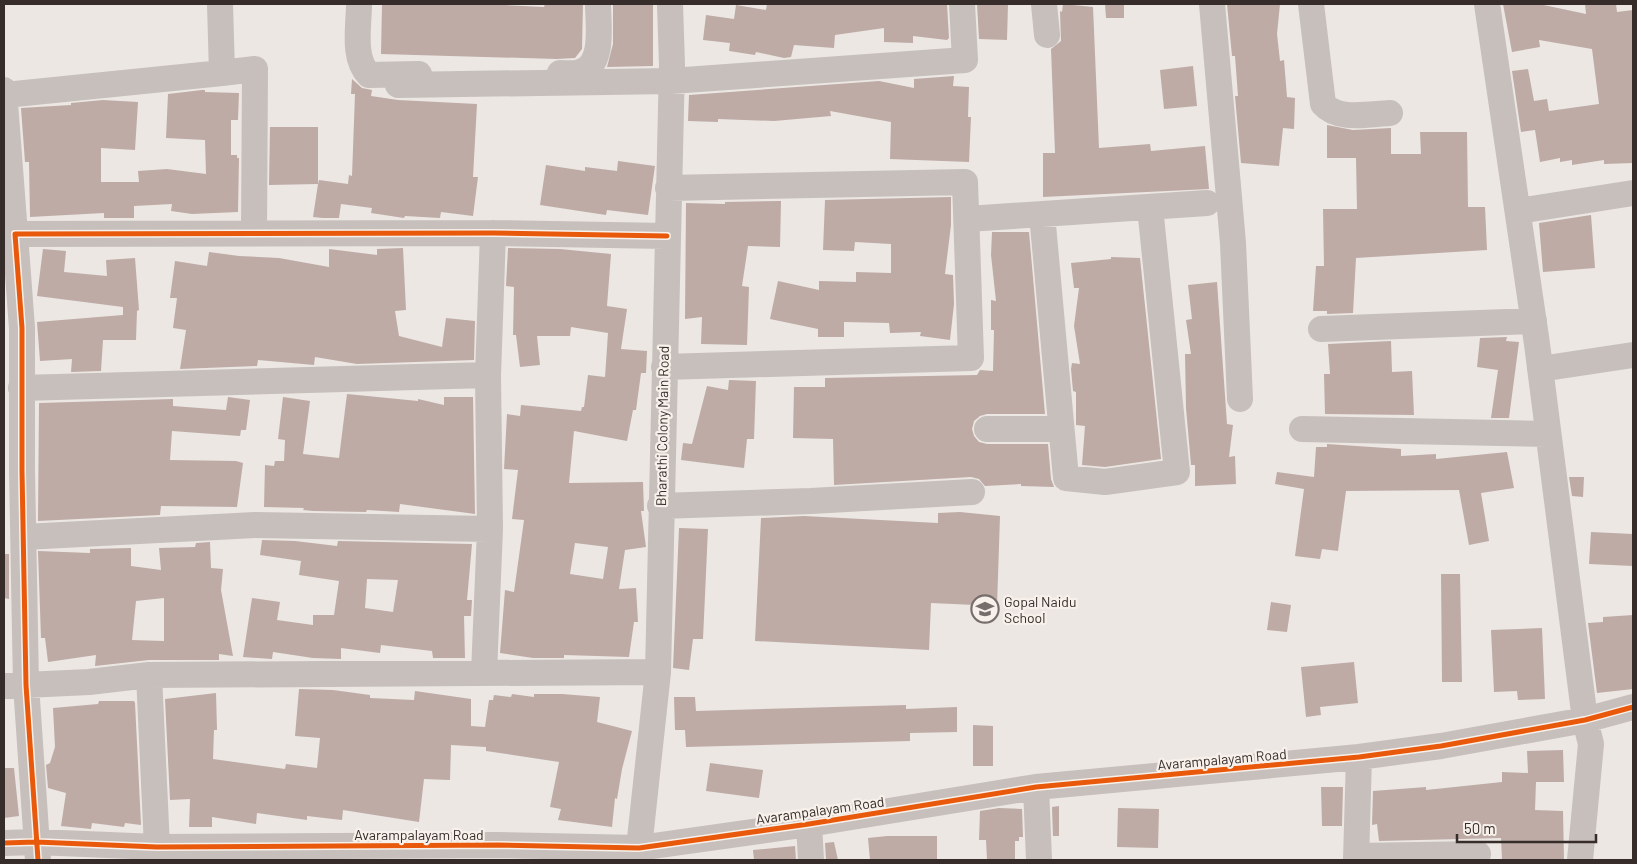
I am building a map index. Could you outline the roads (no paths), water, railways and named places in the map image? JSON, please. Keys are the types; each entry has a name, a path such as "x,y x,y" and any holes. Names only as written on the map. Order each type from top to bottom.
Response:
{"street":[{"path":"220,4 222,73"},
{"path":"359,4 360,64 369,75 579,73 590,68 597,55 598,4"},
{"name":"Bharathi Colony Main Road","path":"646,852 658,672 660,506 671,81 670,4"},
{"path":"398,85 671,81 965,60 962,4"},
{"path":"1044,4 1047,36"},
{"path":"1212,4 1233,243 1240,399"},
{"path":"1311,4 1323,104 1330,112 1342,115 1390,113"},
{"path":"1487,4 1534,320 1547,434 1586,720 1592,744 1580,860"},
{"path":"37,851 15,686 24,537 13,471 21,388 13,328 15,234 4,93 255,69 254,233"},
{"path":"664,368 971,358 965,182 668,188"},
{"path":"1518,211 1633,194"},
{"path":"967,219 1207,203"},
{"path":"1042,214 1066,478 1105,482 1177,472 1150,207"},
{"path":"15,234 494,233 667,236"},
{"path":"484,673 490,528 488,376 494,233"},
{"path":"1321,329 1534,320"},
{"path":"1540,369 1633,356"},
{"path":"21,388 488,376"},
{"path":"987,429 1061,429"},
{"path":"1302,430 1547,434"},
{"path":"660,506 811,501 972,492"},
{"path":"24,537 255,524 490,528"},
{"path":"15,686 89,682 150,675 658,672"},
{"path":"150,675 157,847"},
{"name":"Avarampalayam Road","path":"4,843 37,851 157,847 332,853 498,845 646,852 1036,788 1360,757 1441,746 1586,720 1633,707"},
{"path":"1360,757 1356,858 1478,854"},
{"path":"1036,788 1039,860"},
{"path":"809,824 811,860"}],"place":[{"name":"Gopal Naidu School","path":"985,609"}]}
